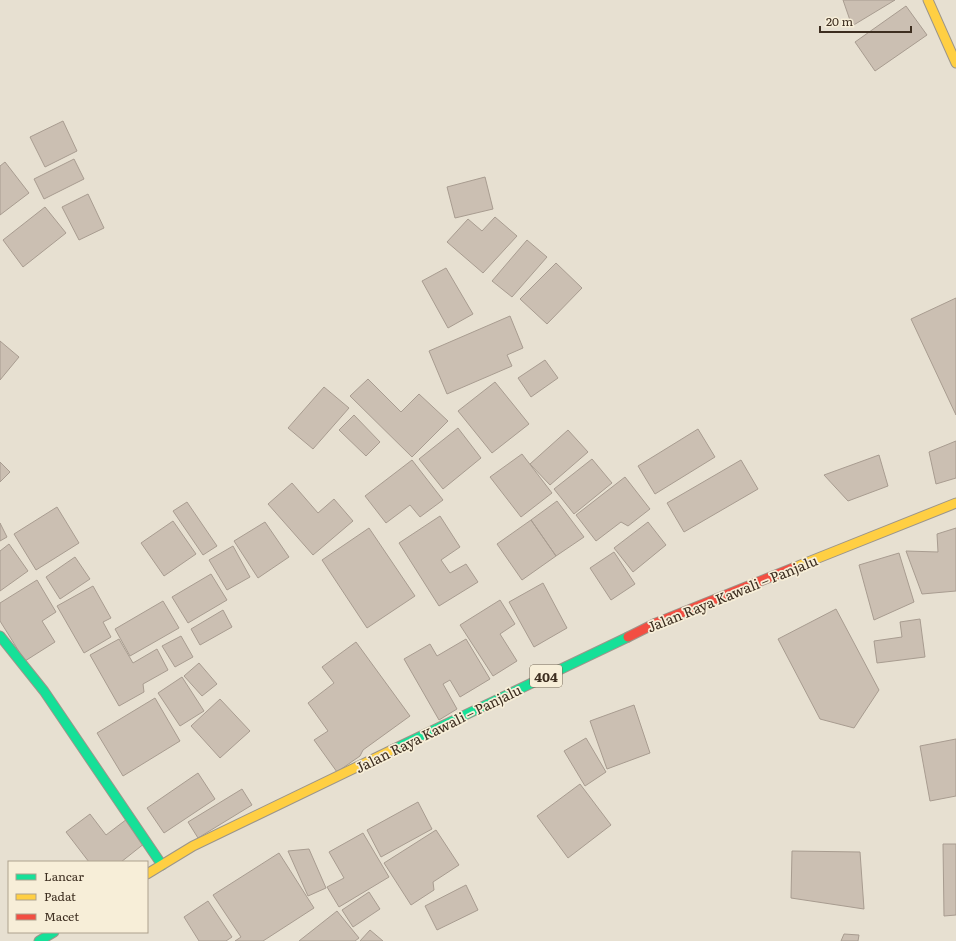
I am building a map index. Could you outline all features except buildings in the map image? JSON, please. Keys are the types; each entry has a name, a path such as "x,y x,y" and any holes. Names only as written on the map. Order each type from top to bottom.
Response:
{"main road":[{"path":"928,0 956,63"},
{"name":"Jalan Raya Kawali – Panjalu","path":"148,873 193,846 656,623 956,502"},
{"path":"0,636 44,691 162,865"},
{"path":"39,941 52,933"}],"traffic: fast":[{"path":"0,636 44,691 162,865"},
{"path":"394,749 628,637"},
{"path":"39,941 52,933"}],"traffic: slow":[{"path":"928,0 956,63"},
{"path":"793,568 956,503"},
{"path":"148,873 193,846 394,749"}],"traffic: jam":[{"path":"628,637 656,623 793,568"}]}
